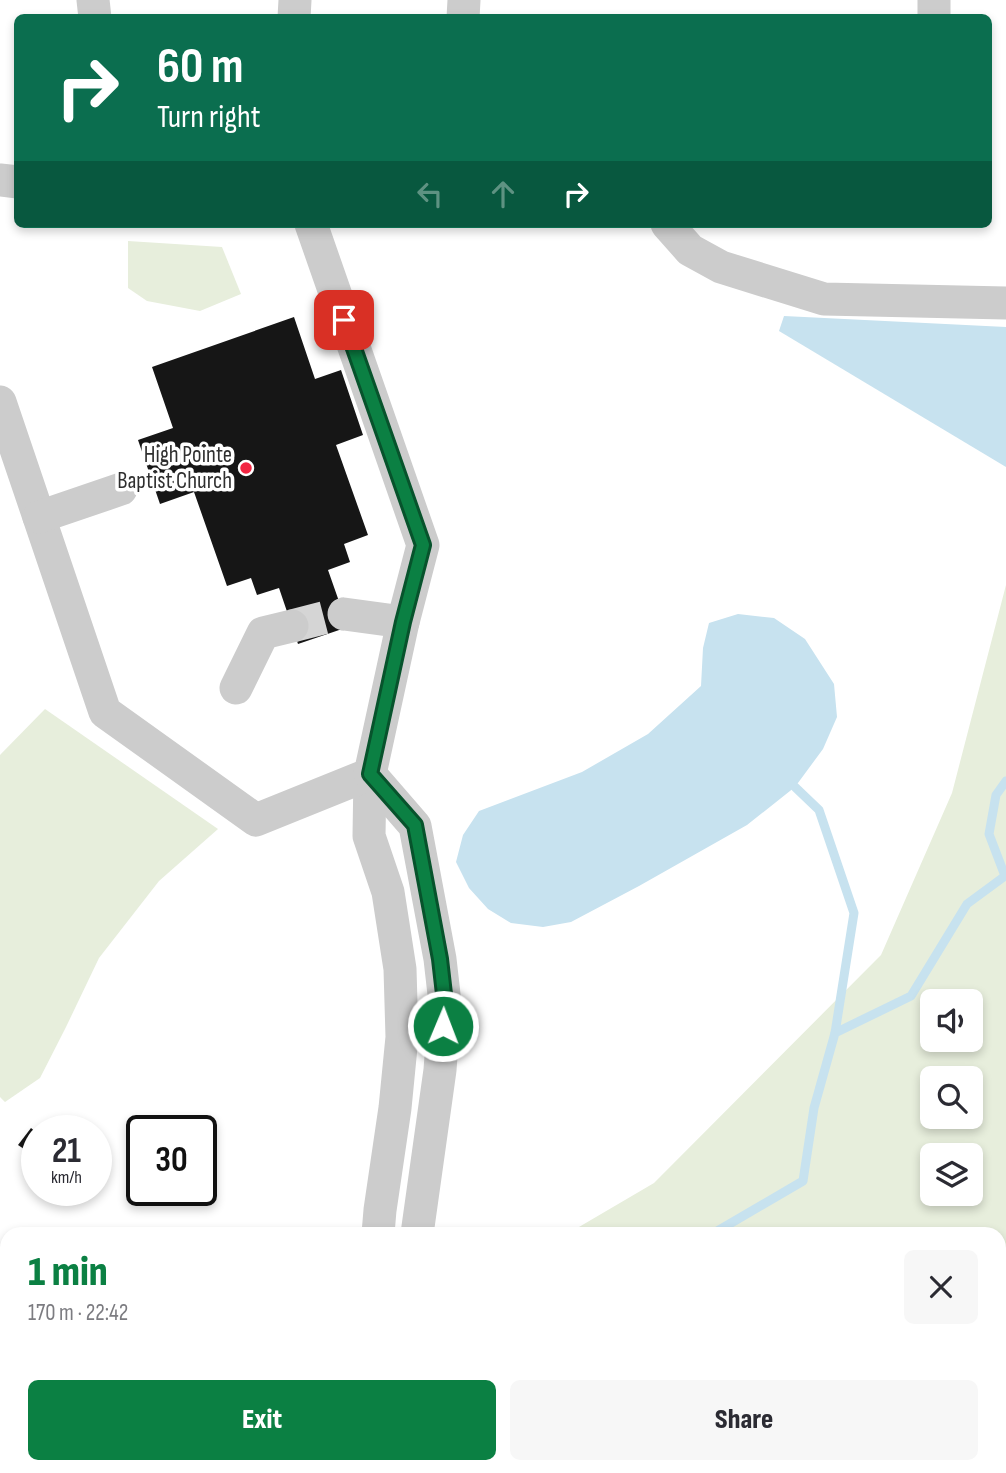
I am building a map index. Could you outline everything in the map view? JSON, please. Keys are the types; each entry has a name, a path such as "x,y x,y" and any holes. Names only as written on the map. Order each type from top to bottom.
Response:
{"street":[{"path":"311,228 423,545 403,622 370,774 369,835 388,891 400,970 402,1037 379,1227"},
{"path":"671,228 690,250 721,267 824,299 1006,303"},
{"path":"0,402 105,712 256,820 370,774"},
{"path":"39,517 121,489"},
{"path":"344,614 403,622"},
{"path":"236,688 263,634 292,626"},
{"path":"370,774 415,825 440,959 445,1003 440,1070 418,1227"}],"green space":[{"path":"128,241 222,247 241,294 200,311 147,301 128,288"},
{"path":"1006,585 1006,1227 579,1227 654,1183 881,955 952,793"},
{"path":"45,709 218,829 159,881 99,958 40,1078 5,1102 0,1097 0,755"}],"water":[{"path":"784,316 1006,327 1006,467 779,331"},
{"path":"738,614 774,618 805,639 834,684 837,717 823,749 795,787 747,825 571,922 543,927 511,923 488,909 469,888 456,862 463,835 479,811 582,772 648,734 701,686 703,648 709,623"}],"building":[{"name":"High Pointe Baptist Church","path":"294,317 315,379 341,370 363,435 336,445 368,535 344,544 350,562 328,570 348,627 298,644 279,588 257,595 251,578 227,586 194,492 160,504 138,440 173,428 152,367"}],"waterway":[{"path":"724,1227 803,1181 814,1108 835,1033 911,996 967,904 1005,876 989,834 996,795 1006,781"},
{"path":"795,787 819,810 854,913 835,1033"}],"tunnel":[{"path":"292,626 344,614"}],"place":[{"name":"High Pointe Baptist Church","path":"246,468"}],"route":[{"path":"344,320 423,545 403,622 370,774 415,825 440,959 445,1003 443,1026"}]}
